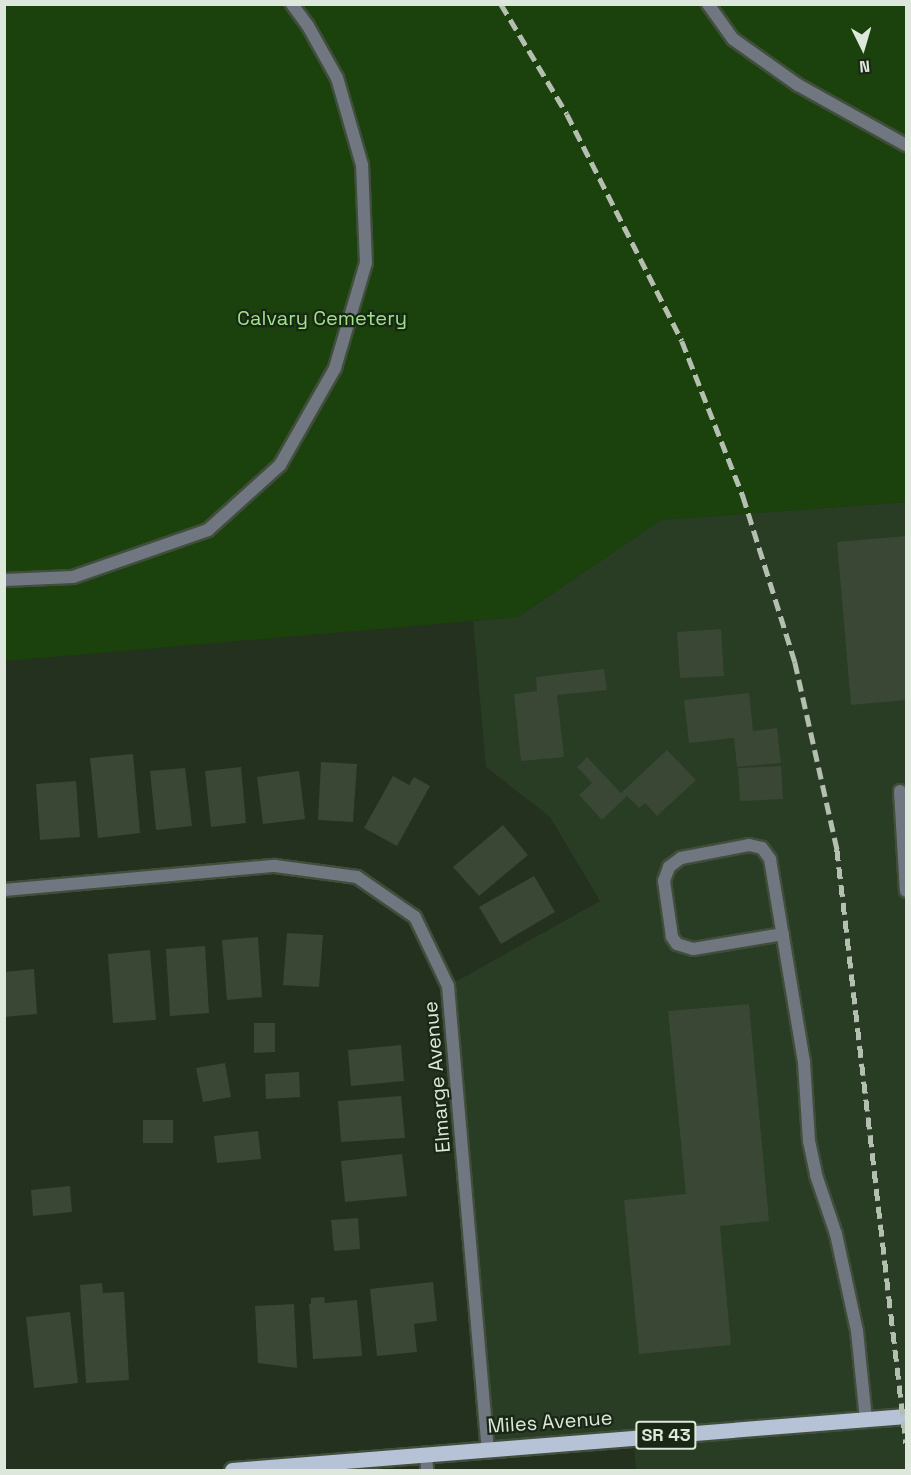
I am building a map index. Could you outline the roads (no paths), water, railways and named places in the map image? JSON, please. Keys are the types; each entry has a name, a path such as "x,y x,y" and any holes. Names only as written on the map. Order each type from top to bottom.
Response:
{"main road":[{"name":"Miles Avenue","path":"232,1470 906,1416"}],"street":[{"path":"4,580 73,577 208,530 280,465 335,368 366,263 362,165 337,78 309,26 292,4"},
{"path":"708,4 733,39 798,86 906,145"},
{"path":"900,791 906,891"},
{"path":"783,934 693,949 676,944 672,937 664,881 669,867 681,858 749,845 762,848 770,859 783,934 804,1062 809,1141 816,1175 836,1234 857,1331 866,1419"},
{"name":"Elmarge Avenue","path":"4,890 276,866 357,877 415,917 448,986 488,1448"},
{"path":"426,1454 427,1470"}],"railway":[{"path":"501,4 567,114 682,341 743,496 795,662 837,849 906,1443"}],"park label":[{"name":"Calvary Cemetery","path":"322,318"}]}
